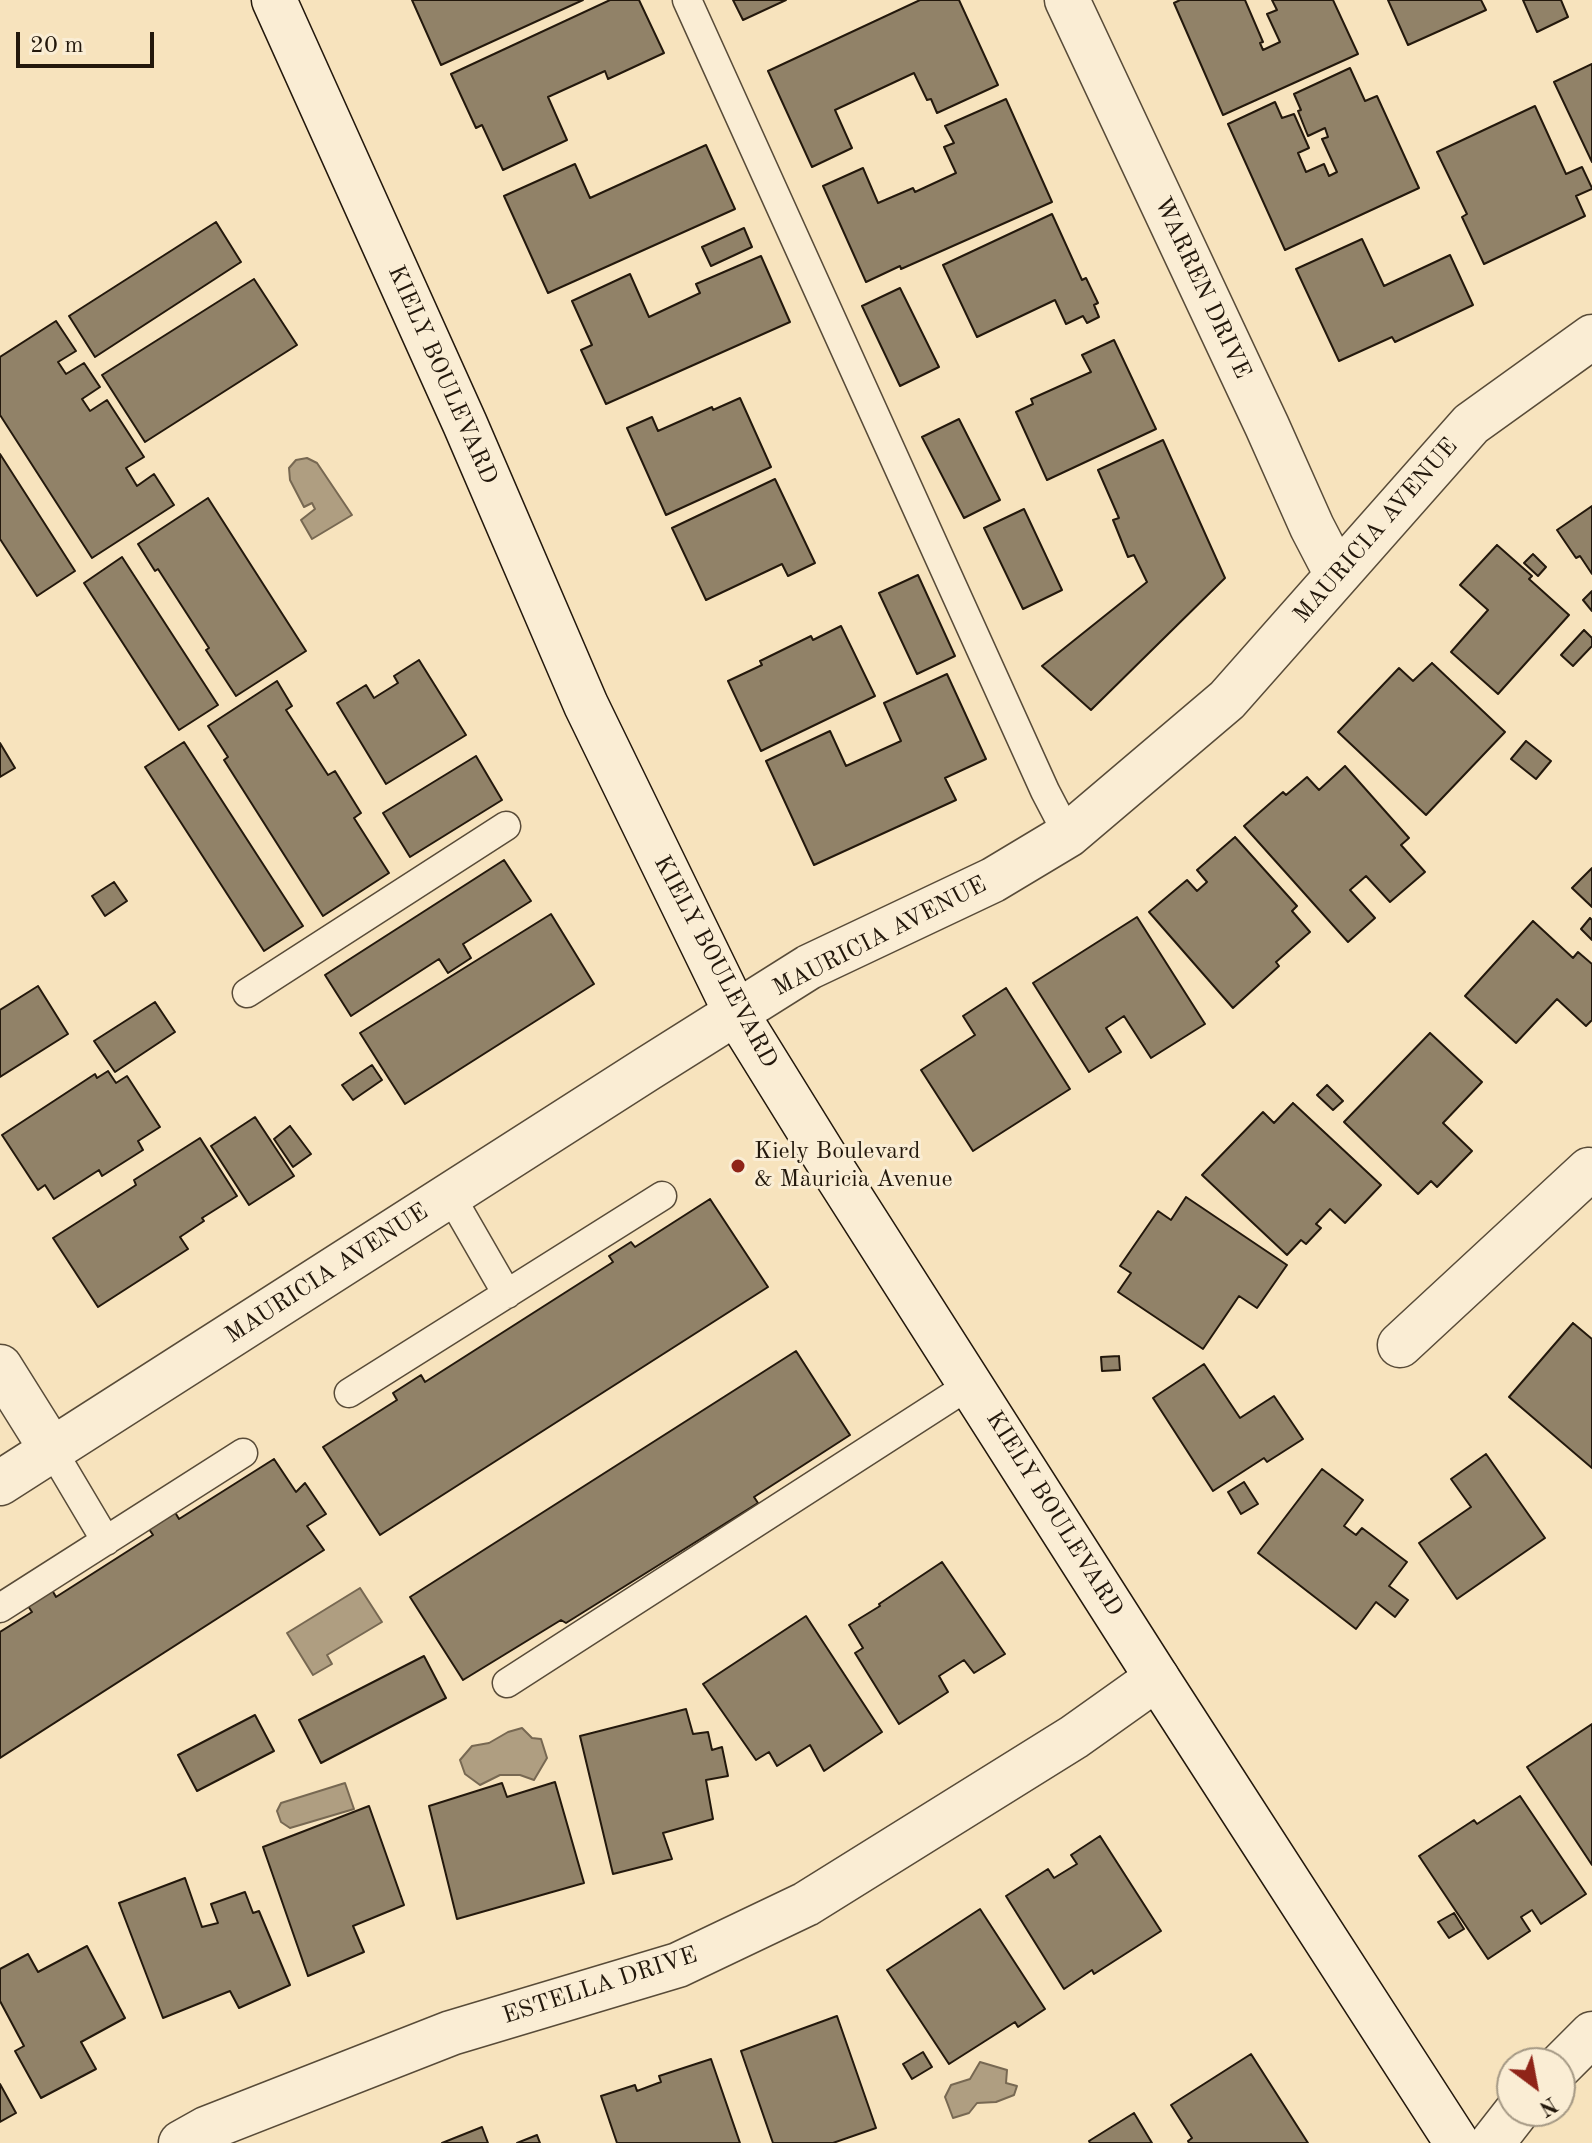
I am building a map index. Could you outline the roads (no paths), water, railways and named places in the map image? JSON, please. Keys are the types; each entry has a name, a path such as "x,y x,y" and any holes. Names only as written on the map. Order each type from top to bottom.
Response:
{"street":[{"name":"KIELY BOULEVARD","path":"274,0 465,424 586,705 736,1013 1157,1678 1457,2143"},
{"name":"WARREN DRIVE","path":"1067,0 1337,575"},
{"name":"MAURICIA AVENUE","path":"0,1483 809,967 993,880 1068,835 1227,700 1471,424 1592,337"},
{"path":"1400,1345 1591,1170"},
{"path":"0,1367 52,1450"},
{"name":"ESTELLA DRIVE","path":"181,2143 206,2129 451,2033 678,1965 806,1904 1074,1737 1157,1678"},
{"path":"1576,2050 1592,2034"},
{"path":"1492,2143 1504,2127"}],"lane":[{"path":"687,0 1068,835"},
{"path":"247,993 506,826"},
{"path":"450,1195 507,1294"},
{"path":"349,1393 662,1196"},
{"path":"507,1683 971,1384"},
{"path":"52,1450 106,1541"},
{"path":"0,1608 243,1453"}],"place":[{"name":"Kiely Boulevard & Mauricia Avenue","path":"738,1166"}]}
